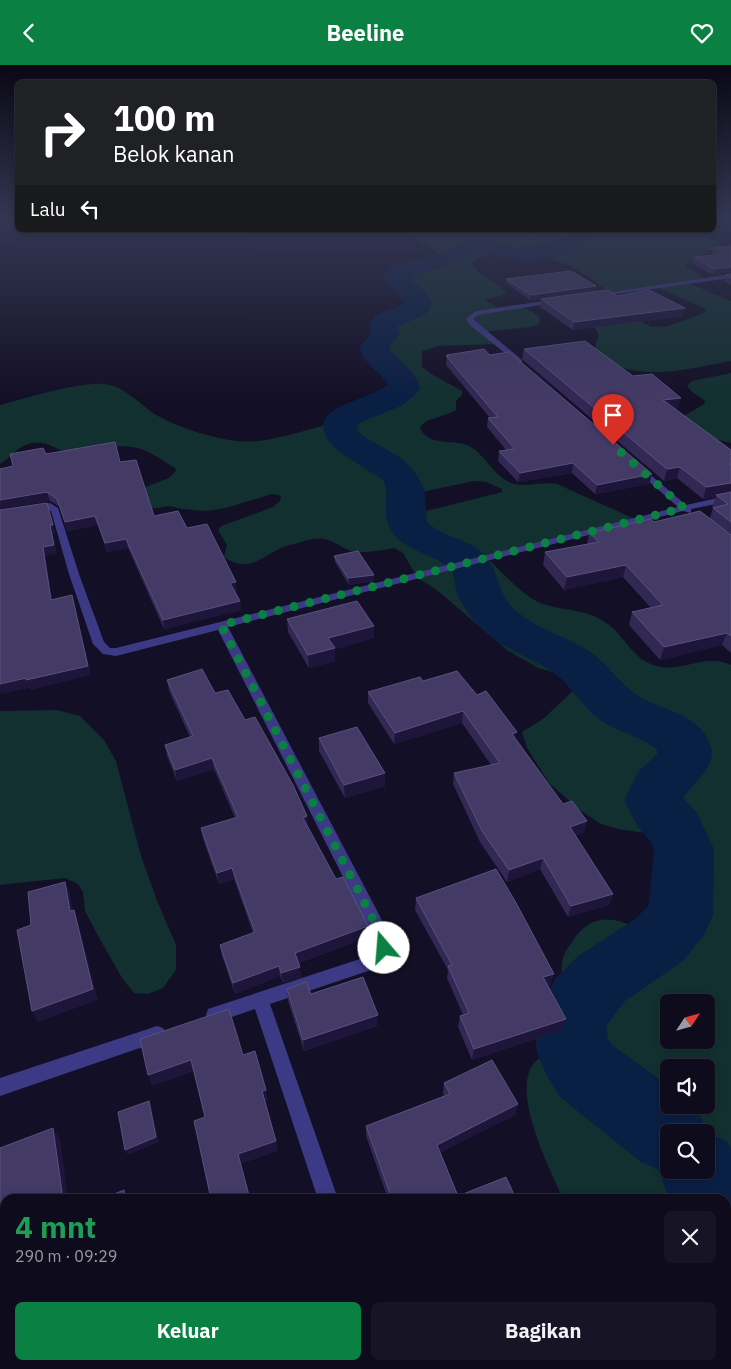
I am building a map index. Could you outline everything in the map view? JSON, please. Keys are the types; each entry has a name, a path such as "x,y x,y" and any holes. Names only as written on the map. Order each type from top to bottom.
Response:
{"street":[{"path":"591,296 711,279"},
{"path":"528,370 473,325 469,319 476,313 488,310 566,299"},
{"path":"632,462 688,511"},
{"path":"0,514 50,506 55,509 74,574 99,644 106,651 116,652 491,557 688,511 731,498"},
{"path":"204,1019 371,963 384,948 378,929 221,625"},
{"path":"260,1000 326,1194"},
{"path":"0,1087 167,1031"}],"green space":[{"path":"397,279 489,279 499,285 507,294 485,300 499,309 526,309 540,318 539,324 530,327 482,332 496,344 439,346 422,351 422,367 462,391 462,395 456,401 456,410 423,424 420,427 424,434 436,440 465,444 471,447 508,482 520,485 557,484 637,520 488,559 533,600 549,606 592,615 600,619 615,630 636,654 649,663 666,667 703,661 722,662 731,665 731,1194 561,1194 534,1130 529,1110 528,1075 538,1060 573,1046 561,979 563,958 569,945 581,930 592,923 602,920 625,923 659,940 681,914 684,849 660,835 618,829 601,824 581,811 549,783 527,748 522,732 543,719 576,688 574,680 568,676 538,668 507,650 438,591 417,577 403,553 394,548 356,552 328,540 317,539 284,547 252,563 243,564 224,557 227,545 218,530 221,526 273,507 280,501 281,497 279,495 272,494 226,508 206,511 170,506 143,510 128,494 169,478 176,471 175,468 147,452 123,446 72,452 63,451 37,442 27,444 0,464 0,405 80,385 111,385 132,396 156,415 166,420 206,435 234,441 268,440 339,421 355,412 389,399 404,388 403,381 376,354 375,347 386,333 383,326 385,322 417,308 419,303 400,284","holes":["474,481 486,482 502,489 502,492 406,516 407,495"]},
{"path":"591,279 706,279 688,283 731,301 731,361 666,372 623,368 595,354 598,334 588,322 591,296 652,327 668,326 704,313 706,309 656,287 610,293"},
{"path":"731,373 731,443 706,437 674,422 704,404 705,401 687,386 692,381"},
{"path":"57,710 80,716 104,740 116,761 141,856 176,945 176,970 163,988 148,994 134,993 122,978 85,911 83,892 78,884 65,878 0,885 0,711"}],"building":[{"path":"506,279 584,279 596,286 531,295"},
{"path":"607,290 617,296 649,290 685,308 574,322 541,299"},
{"path":"585,341 633,376 652,374 681,398 663,400 731,450 731,483 706,487 680,467 667,469 524,349"},
{"path":"484,349 490,355 509,352 652,474 597,485 573,463 520,473 499,451 515,449 488,418 498,417 446,356"},
{"path":"115,442 120,462 136,460 154,516 178,511 187,528 207,524 236,582 230,583 240,601 163,620 126,539 105,543 95,516 65,522 57,499 47,492 0,500 0,469 13,466 10,454 43,448 46,454"},
{"path":"731,492 731,522 713,508 728,504 716,495"},
{"path":"47,503 53,525 50,525 54,545 43,547 51,600 72,595 88,666 0,684 0,510"},
{"path":"700,511 731,535 731,636 727,633 664,647 632,612 663,605 626,565 567,577 545,552 599,542 589,533 651,519 654,522"},
{"path":"358,551 374,575 348,578 334,556"},
{"path":"357,601 374,626 328,638 335,648 308,655 287,619"},
{"path":"202,669 215,693 228,690 245,720 255,717 293,785 307,816 303,818 336,879 343,877 368,926 295,953 300,967 281,973 279,966 233,983 220,945 255,932 232,868 217,873 201,828 238,817 212,758 175,770 165,745 193,736 167,680"},
{"path":"457,671 477,695 486,691 517,732 512,734 563,804 572,801 587,821 570,827 613,894 571,906 543,858 509,870 482,831 454,773 500,763 463,711 395,733 368,692 420,677 423,681"},
{"path":"357,727 385,773 344,785 319,738"},
{"path":"496,869 554,974 543,977 566,1019 474,1049 460,1016 469,1013 448,966 452,965 416,898"},
{"path":"65,882 70,911 74,910 93,989 32,1011 17,930 31,925 28,892"},
{"path":"363,977 378,1015 303,1040 287,989 306,982 311,994"},
{"path":"229,1009 243,1055 255,1051 266,1090 262,1091 276,1141 238,1154 249,1194 210,1194 194,1121 205,1117 191,1060 148,1075 140,1039"},
{"path":"492,1060 518,1104 437,1145 457,1194 390,1194 366,1126 450,1094 444,1083"},
{"path":"149,1101 156,1137 125,1150 118,1112"},
{"path":"53,1128 62,1194 0,1194 0,1148"},
{"path":"506,1177 514,1194 463,1194"},
{"path":"124,1190 125,1194 114,1194"}],"waterway":[{"path":"397,279 397,281 416,297 419,303 417,308 385,322 383,326 386,333 375,347 376,354 403,381 404,388 389,399 356,412 340,421 341,432 351,443 396,472 405,488 406,516 410,528 422,538 455,553 468,563 475,576 480,595 498,619 515,632 573,663 608,700 622,710 671,732 682,743 684,756 681,762 659,786 653,800 659,811 676,830 684,849 681,915 659,940 601,979 580,1002 570,1026 574,1053 586,1071 660,1127"},
{"path":"702,1179 709,1194"}],"route":[{"path":"384,948 378,929 221,625 441,571 684,508 613,445"}]}
